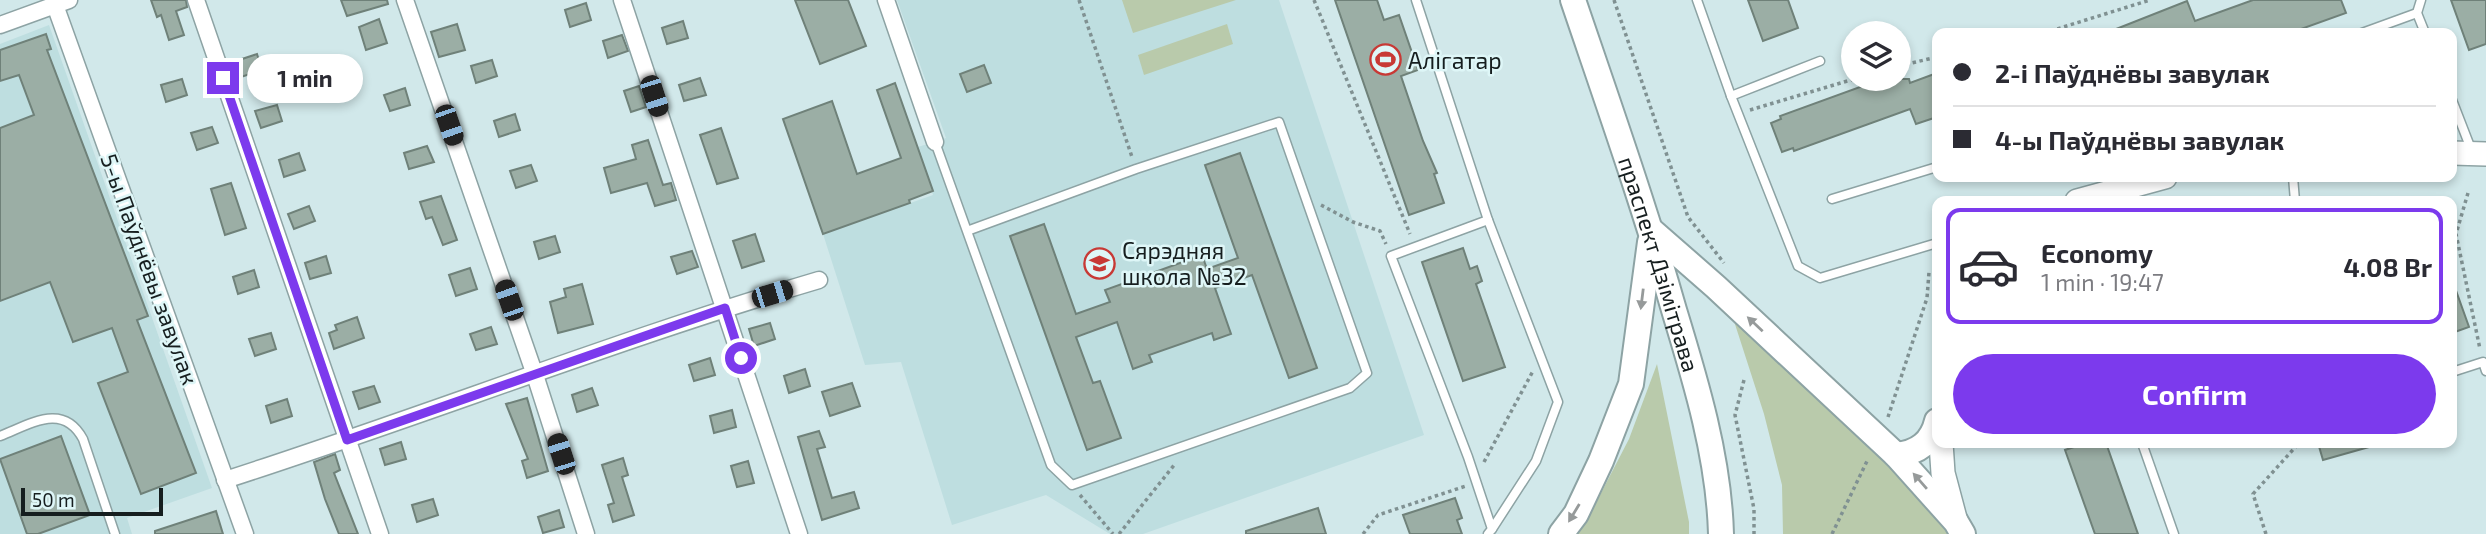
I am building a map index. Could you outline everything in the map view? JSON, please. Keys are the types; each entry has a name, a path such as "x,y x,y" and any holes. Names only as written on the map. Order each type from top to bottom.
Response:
{"main road":[{"name":"праспект Дзімітрава","path":"1573,0 1651,231 1689,360 1713,464 1721,534"},
{"path":"1651,231 1887,447 1959,528"},
{"path":"1561,534 1576,513 1601,461 1631,384 1651,231"},
{"path":"1887,447 1915,451 1923,446 1932,434"}],"street":[{"path":"196,0 380,534"},
{"path":"405,0 535,375 586,534"},
{"path":"622,0 799,534"},
{"path":"886,0 935,142"},
{"path":"0,25 62,2"},
{"name":"5-ы Паўднёвы завулак","path":"62,2 245,534"},
{"path":"2095,196 2147,182"},
{"path":"225,480 725,308 819,280"},
{"path":"1941,448 1943,473 1959,528"}],"lane":[{"path":"1416,0 1488,220 1558,402 1536,461 1490,532"},
{"path":"1697,0 1731,96 1798,265 1820,278 1932,244"},
{"path":"2421,0 2417,13 2423,28"},
{"path":"2375,28 2417,13"},
{"path":"1731,96 1821,61"},
{"path":"2457,115 2470,153"},
{"path":"935,142 1051,465 1072,485 1350,388 1367,373 1279,122 1136,169 968,232"},
{"path":"1832,199 1932,169"},
{"path":"1488,220 1391,256 1468,457 1490,532"},
{"path":"2457,370 2483,362 2486,371"},
{"path":"0,436 45,419 67,420 77,428 115,534"},
{"path":"2144,448 2174,534"}],"path":[{"path":"1079,0 1136,169"},
{"path":"1314,0 1416,247"},
{"path":"1614,0 1688,217 1730,270"},
{"path":"2124,0 2127,8"},
{"path":"2061,28 2150,0"},
{"path":"1911,63 1932,58"},
{"path":"1738,114 1841,83"},
{"path":"2457,231 2468,193"},
{"path":"1305,196 1353,222 1380,231 1391,256"},
{"path":"2457,239 2483,362"},
{"path":"1832,534 1887,447 1886,424 1927,298 1929,272"},
{"path":"1744,380 1735,415 1754,509 1754,534"},
{"path":"1119,534 1191,444"},
{"path":"2266,534 2253,494 2294,448"},
{"path":"1072,485 1113,534"}],"shaded area":[{"name":"Сярэдняя школа №32","path":"897,0 1279,0 1424,435 1143,534 1110,534 1046,495 952,525 901,362 865,365 823,234 933,195 918,147 946,138"},
{"path":"49,25 212,488 127,518 132,534 0,534 0,44"}],"green space":[{"path":"1122,0 1236,0 1133,33"},
{"path":"1227,24 1233,44 1144,75 1138,55"},
{"path":"1733,318 1894,466 1953,534 1783,534 1782,485 1764,414"},
{"path":"1657,364 1689,522 1689,534 1577,534 1586,522 1629,439"}],"building":[{"path":"151,0 186,0 187,7 176,11 184,35 169,40 161,15 157,17"},
{"path":"341,0 387,0 388,4 347,16"},
{"path":"795,0 848,0 866,46 820,64"},
{"path":"1335,0 1377,0 1384,20 1399,15 1418,70 1401,76 1437,173 1434,174 1444,203 1409,215"},
{"path":"1748,0 1788,0 1798,28 1763,41"},
{"path":"2253,0 2341,0 2346,13 2304,28 2119,28 2187,1 2195,21"},
{"path":"2451,0 2486,0 2486,44 2469,50"},
{"path":"586,3 591,20 570,27 565,10"},
{"path":"379,19 387,43 366,50 359,27"},
{"path":"683,21 688,38 667,44 662,28"},
{"path":"457,24 465,50 439,57 431,32"},
{"path":"46,34 51,49 47,50 148,316 137,320 196,473 141,494 98,383 128,372 112,328 73,342 50,282 0,301 0,128 34,115 19,75 0,81 0,50"},
{"path":"622,35 628,51 608,58 603,41"},
{"path":"257,54 262,70 241,77 236,61"},
{"path":"492,60 497,76 476,83 471,66"},
{"path":"984,65 991,83 967,92 960,74"},
{"path":"1932,75 1932,119 1916,124 1910,109 1794,151 1793,148 1782,152 1771,123 1781,119 1780,116 1849,91 1911,91 1911,83"},
{"path":"700,78 706,95 684,101 679,85"},
{"path":"182,79 187,95 166,102 161,85"},
{"path":"895,83 933,191 909,200 910,203 823,234 783,119 832,101 857,174 901,158 877,90"},
{"path":"639,86 646,107 631,112 624,91"},
{"path":"405,88 410,105 390,111 384,95"},
{"path":"277,105 282,121 261,128 255,111"},
{"path":"515,114 520,130 499,137 494,121"},
{"path":"212,127 218,143 197,150 191,133"},
{"path":"721,128 738,178 717,184 700,135"},
{"path":"648,140 663,185 671,183 676,200 655,206 647,183 611,193 604,168 636,159 632,145"},
{"path":"427,146 434,162 409,169 404,153"},
{"path":"299,153 305,170 284,177 279,160"},
{"path":"1240,153 1317,368 1289,378 1252,275 1215,288 1231,334 1214,340 1212,333 1149,355 1152,362 1133,369 1117,322 1076,337 1093,383 1100,381 1121,438 1087,450 1010,236 1044,224 1076,314 1110,302 1105,290 1202,255 1207,269 1238,258 1205,165"},
{"path":"531,165 537,181 516,188 510,171"},
{"path":"231,183 246,228 225,235 211,189"},
{"path":"441,196 457,240 443,245 432,217 426,219 420,202"},
{"path":"309,206 315,221 294,229 288,214"},
{"path":"755,234 764,261 742,268 733,241"},
{"path":"555,236 560,252 539,259 534,242"},
{"path":"1463,248 1470,269 1477,266 1482,281 1476,284 1505,367 1463,381 1422,262"},
{"path":"692,251 698,267 677,274 671,257"},
{"path":"326,256 331,273 310,279 305,263"},
{"path":"470,268 477,289 456,296 449,275"},
{"path":"254,270 259,287 238,294 233,277"},
{"path":"582,284 593,324 558,333 550,302 566,297 564,289"},
{"path":"2457,293 2469,327 2457,331"},
{"path":"357,317 364,338 334,349 329,333 337,330 335,325"},
{"path":"770,323 775,339 754,346 749,329"},
{"path":"491,327 497,344 476,350 470,334"},
{"path":"271,333 276,349 255,356 249,339"},
{"path":"710,358 715,375 694,381 689,365"},
{"path":"805,369 810,386 789,393 784,376"},
{"path":"852,383 860,406 830,416 822,392"},
{"path":"374,386 380,402 359,409 353,392"},
{"path":"592,388 598,405 577,412 572,395"},
{"path":"527,398 548,471 527,478 522,461 528,459 506,404"},
{"path":"287,399 292,416 271,423 266,406"},
{"path":"732,410 736,427 714,433 710,416"},
{"path":"819,431 825,447 817,449 832,498 854,492 859,508 822,520 798,437"},
{"path":"61,436 90,515 38,534 27,534 0,459"},
{"path":"401,442 406,459 385,465 380,449"},
{"path":"2108,448 2138,534 2095,534 2065,450"},
{"path":"2319,448 2365,448 2323,460"},
{"path":"335,454 340,470 334,473 358,534 339,534 314,462"},
{"path":"623,458 628,475 622,477 634,515 613,522 608,505 614,503 602,465"},
{"path":"748,461 754,483 737,487 731,466"},
{"path":"1455,498 1462,518 1457,520 1462,534 1410,534 1403,515"},
{"path":"433,499 438,515 417,522 412,505"},
{"path":"1318,508 1326,534 1246,534 1246,531"},
{"path":"559,510 564,527 543,533 538,517"},
{"path":"216,511 223,534 155,534 155,531"}],"place":[{"name":"Алігатар","path":"1385,60"},
{"name":"Сярэдняя школа №32","path":"1099,263"}],"route":[{"path":"223,78 347,440 725,308 741,358"}]}
